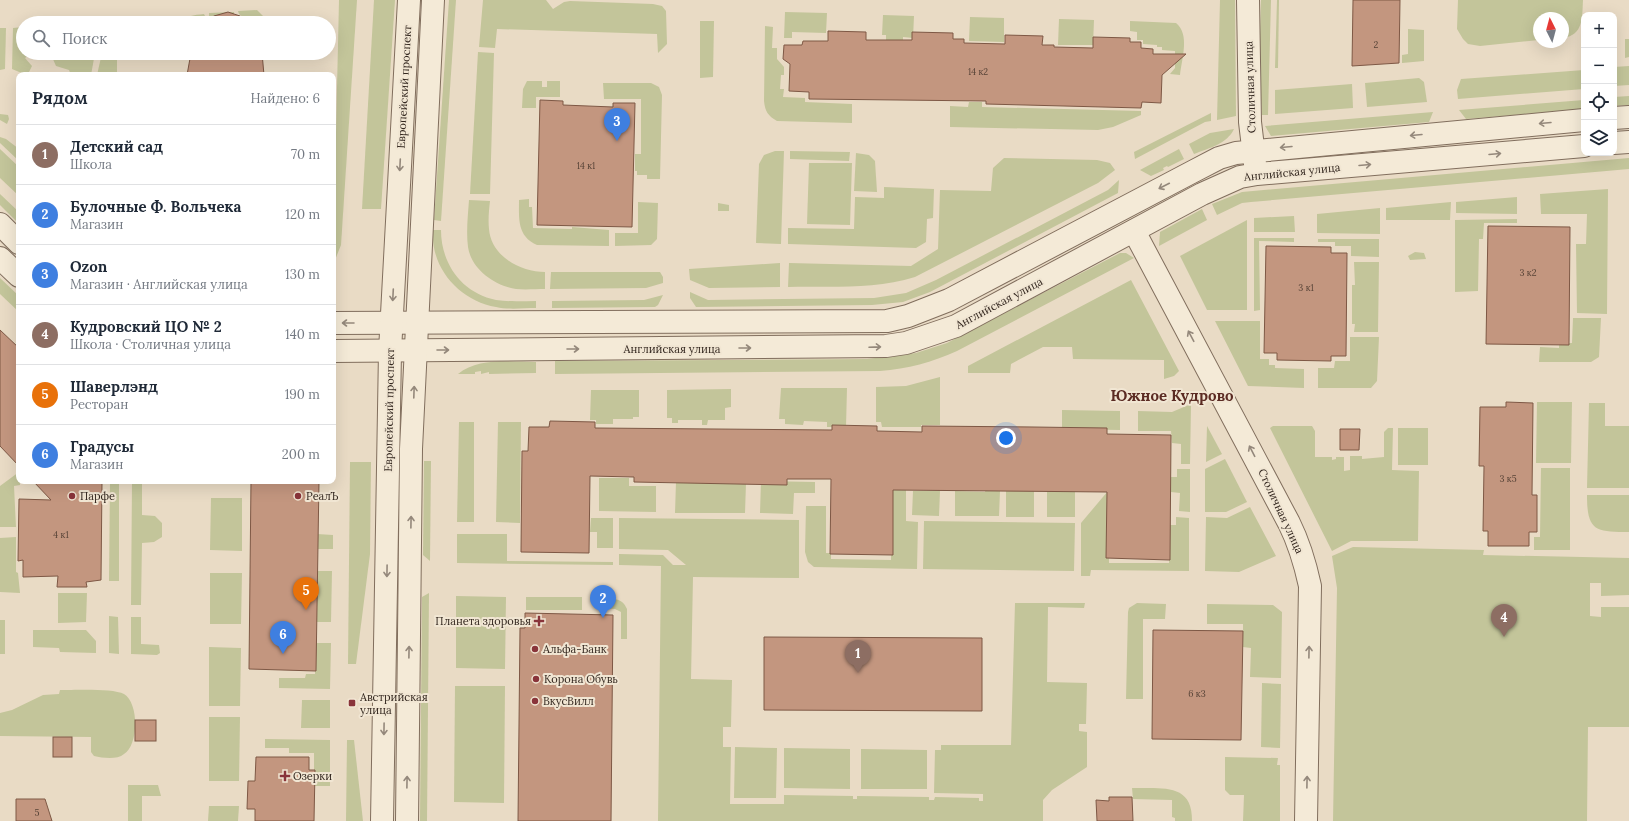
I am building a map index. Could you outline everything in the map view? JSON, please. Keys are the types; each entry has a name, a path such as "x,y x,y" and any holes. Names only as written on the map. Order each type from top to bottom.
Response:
{"street":[{"name":"Европейский проспект","path":"382,821 390,350 409,0"},
{"name":"Европейский проспект","path":"407,821 411,449 433,0"},
{"name":"Столичная улица","path":"1248,0 1250,122 1257,174"},
{"path":"1617,118 1629,116"},
{"path":"336,323 887,321 908,316 949,300 1213,161 1236,153 1253,150 1581,120"},
{"path":"1617,143 1629,142"},
{"name":"Английская улица","path":"390,350 886,346 906,343 956,326 1223,183 1257,174 1581,146"},
{"path":"0,224 16,240"},
{"name":"Столичная улица","path":"1134,231 1286,516 1300,546 1305,563 1310,586 1306,821"},
{"path":"0,258 16,273"},
{"path":"336,351 390,350"}],"green space":[{"path":"339,0 357,0 341,245 336,258 336,132"},
{"path":"374,0 395,0 381,209 362,209"},
{"path":"449,0 456,0 441,221 434,220"},
{"path":"483,0 546,0 553,9 564,2 570,1 653,4 662,6 666,11 667,44 658,53 657,34 497,29 495,48 479,47"},
{"path":"1220,0 1235,0 1236,116 1217,120"},
{"path":"1261,0 1271,0 1268,115 1262,115 1259,69"},
{"path":"1277,0 1279,0 1278,68 1275,68"},
{"path":"1458,0 1583,0 1581,22 1575,33 1569,36 1569,12 1533,12 1533,41 1480,46 1468,44 1457,29"},
{"path":"257,10 263,16 241,16 238,11"},
{"path":"234,12 234,16 209,16 209,13"},
{"path":"785,12 827,13 826,33 792,32 792,38 784,38"},
{"path":"204,14 205,16 190,16 193,15"},
{"path":"883,15 914,16 913,38 903,37 903,41 886,41 886,35 882,35"},
{"path":"970,17 1004,18 1004,42 969,41"},
{"path":"1059,19 1094,20 1093,45 1058,45"},
{"path":"700,21 714,21 713,77 700,78"},
{"path":"1130,21 1176,23 1183,33 1184,40 1180,75 1170,74 1175,68 1175,51 1162,50 1162,47 1157,47 1157,45 1143,44 1143,40 1137,40 1137,32 1130,31"},
{"path":"765,26 773,27 772,48 777,48 777,59 784,67 784,75 781,75 780,89 784,89 783,97 805,98 805,102 852,104 852,123 777,121 769,115 765,108 764,101"},
{"path":"0,28 6,28 5,69 0,70"},
{"path":"13,28 16,28 16,60 27,60 32,66 29,72 19,72 12,69"},
{"path":"1408,29 1424,30 1424,61 1402,63 1402,55 1408,54"},
{"path":"1625,39 1629,39 1629,57 1625,58"},
{"path":"478,52 494,53 490,194 470,194"},
{"path":"53,60 94,60 92,72 70,72 69,70 56,66"},
{"path":"100,60 117,60 117,72 98,72"},
{"path":"1629,66 1629,85 1617,86 1617,67"},
{"path":"1581,70 1581,89 1458,99 1457,90 1461,79"},
{"path":"1419,78 1424,82 1427,102 1367,107 1365,83"},
{"path":"527,81 542,81 542,87 547,87 547,81 560,81 560,97 536,97 536,108 522,108 523,89"},
{"path":"603,83 651,83 659,87 662,95 660,179 647,179 647,175 637,175 637,171 635,171 635,154 641,154 641,99 604,99"},
{"path":"1352,84 1353,108 1275,114 1275,90"},
{"path":"1629,96 1629,105 1617,106 1617,97"},
{"path":"1581,100 1581,109 1466,119 1459,110"},
{"path":"969,102 982,102 982,107 1141,111 1141,115 1113,127 1098,130 950,127 950,106 968,107"},
{"path":"1433,112 1429,122 1271,136 1265,126"},
{"path":"1211,113 1211,121 1205,122 1135,159 1134,152"},
{"path":"0,114 8,115 9,119 7,124 0,120"},
{"path":"1234,129 1222,142 1194,154 1189,144 1210,133"},
{"path":"0,137 6,139 16,147 16,158 0,143"},
{"path":"0,149 16,164 16,193 0,178"},
{"path":"1179,149 1184,159 1163,168 1164,170 1151,176 1140,170"},
{"path":"775,151 784,151 781,244 756,243 759,164 764,155"},
{"path":"790,151 850,152 849,161 790,159"},
{"path":"856,153 869,155 875,161 877,192 854,191"},
{"path":"1004,158 1097,160 1110,163 1115,170 1098,183 915,277 868,286 788,287 789,263 911,266 938,249 940,190 991,191 993,168"},
{"path":"1629,158 1629,169 1242,203 1217,215 1212,204 1242,192"},
{"path":"809,163 852,163 850,225 807,224"},
{"path":"1119,180 1118,193 930,292 903,302 872,305 696,307 690,298 690,292 708,300 874,298 906,293 936,280 1108,190"},
{"path":"884,187 934,189 933,218 927,219 926,242 916,248 788,244 788,228 854,229 855,197 884,198"},
{"path":"1608,189 1607,314 1577,313 1576,244 1586,244 1587,214 1541,214 1540,194"},
{"path":"0,194 16,209 16,221 0,205"},
{"path":"1517,197 1517,214 1456,213 1456,202"},
{"path":"529,199 529,207 532,207 533,228 572,229 572,227 609,230 609,246 537,245 530,241 523,232 519,220 519,200"},
{"path":"469,200 490,201 489,229 491,239 495,247 508,261 517,266 545,272 545,289 516,289 508,287 492,280 479,269 470,255 468,247 467,229"},
{"path":"638,202 658,203 657,239 651,245 615,246 615,233 638,233"},
{"path":"1451,202 1450,220 1386,220 1386,208"},
{"path":"718,203 729,205 729,211 718,211"},
{"path":"1380,208 1380,234 1317,233 1317,214"},
{"path":"1202,209 1207,220 1159,246 1160,232"},
{"path":"1294,216 1295,232 1254,232 1254,218"},
{"path":"1517,219 1517,223 1484,223 1483,239 1479,239 1478,291 1455,292 1455,220"},
{"path":"1247,220 1247,310 1207,310 1180,256"},
{"path":"433,230 441,230 442,242 449,265 464,284 473,291 496,300 536,301 536,308 511,309 483,304 459,290 442,269 433,244"},
{"path":"1254,238 1294,238 1294,242 1259,241 1260,310 1254,311"},
{"path":"1318,239 1379,239 1379,257 1351,256 1351,246 1335,246 1335,242 1318,242"},
{"path":"1415,252 1424,253 1426,259 1410,260 1408,256"},
{"path":"1120,253 1126,253 1134,258 957,351 929,362 910,367 880,371 555,374 555,361 867,359 916,353 947,343"},
{"path":"1354,262 1379,262 1378,332 1354,332 1355,324 1352,324 1352,285 1355,285"},
{"path":"780,263 780,287 709,288 690,280 689,269"},
{"path":"551,272 660,272 663,277 663,283 646,288 550,289"},
{"path":"0,278 16,293 16,309 0,294"},
{"path":"1131,280 1179,371 1174,376 1164,379 1164,360 1073,359 1072,347 1043,347 1011,364 1010,373 968,373 968,366"},
{"path":"663,295 658,305 655,307 552,308 552,301 644,300"},
{"path":"1573,318 1601,318 1599,357 1591,362 1539,362 1540,347 1559,348 1559,343 1572,343"},
{"path":"1215,321 1260,321 1260,359 1269,359 1269,365 1275,365 1275,368 1304,369 1304,388 1248,386"},
{"path":"1350,337 1379,337 1377,381 1371,388 1318,388 1318,368 1334,368 1335,361 1350,361"},
{"path":"506,361 536,362 536,373 489,374 489,372 481,374 481,371 475,372 475,374 458,374 466,369 485,363"},
{"path":"940,377 940,425 921,425 921,427 882,427 881,422 876,422 876,387 906,386"},
{"path":"781,388 847,388 846,427 827,427 827,422 804,421 803,425 785,424 785,419 779,419"},
{"path":"731,389 731,407 725,408 725,420 708,420 707,425 702,425 702,420 678,420 678,423 672,423 672,418 667,418 667,390"},
{"path":"591,390 639,390 639,417 633,417 633,419 613,419 613,424 596,424 596,420 590,420"},
{"path":"1537,402 1572,402 1571,463 1536,463"},
{"path":"1589,403 1605,403 1605,426 1629,426 1629,488 1587,488"},
{"path":"1191,404 1190,464 1181,464 1181,444 1172,443 1171,431 1138,431 1138,411 1172,412"},
{"path":"1062,410 1120,411 1120,430 1062,429"},
{"path":"459,422 474,422 474,522 457,522"},
{"path":"498,422 521,422 520,523 496,522"},
{"path":"1207,426 1222,454 1206,462"},
{"path":"1273,426 1312,426 1315,431 1315,457 1332,457 1332,460 1336,459 1336,457 1344,457 1344,471 1350,470 1350,456 1362,456 1362,459 1384,457 1384,432 1388,428 1393,428 1392,470 1419,471 1418,541 1351,541 1332,551 1270,428"},
{"path":"1398,428 1428,428 1428,465 1398,465"},
{"path":"1225,459 1247,502 1226,512 1205,512 1205,469"},
{"path":"424,461 431,461 430,561 423,555"},
{"path":"350,462 371,462 370,554 356,664 348,664"},
{"path":"1541,468 1570,468 1570,550 1534,550 1534,537 1540,537"},
{"path":"1177,469 1190,469 1190,512 1179,511 1180,493 1171,492 1171,477 1177,477"},
{"path":"16,474 16,484 20,485 14,486 16,527 0,527 0,486"},
{"path":"599,478 629,478 629,486 656,486 656,512 599,511"},
{"path":"761,481 815,482 815,493 794,493 793,514 760,513"},
{"path":"676,482 746,483 745,513 675,513"},
{"path":"110,484 119,484 119,581 109,581"},
{"path":"132,484 142,484 142,515 155,516 162,523 162,537 154,542 142,543 141,605 131,605"},
{"path":"892,485 906,490 906,521 918,522 917,569 814,567 808,562 805,552 806,506 826,506 826,553 831,553 831,559 891,560"},
{"path":"986,486 1000,491 999,516 955,516 955,491 985,492"},
{"path":"913,491 940,491 939,516 912,515"},
{"path":"1006,491 1034,491 1034,517 1006,517"},
{"path":"1047,491 1075,491 1075,517 1047,517"},
{"path":"1108,491 1109,563 1169,563 1170,525 1176,525 1176,517 1189,518 1189,571 1091,570 1090,576 1081,576 1081,523"},
{"path":"1587,495 1629,495 1629,532 1601,530 1595,527 1591,523 1589,516"},
{"path":"211,498 242,498 242,551 210,550"},
{"path":"1250,507 1276,556 1239,572 1205,571 1206,517 1227,518"},
{"path":"591,518 613,518 613,548 597,548 597,532 590,532"},
{"path":"619,518 799,520 799,578 693,577 691,679 732,680 731,727 723,727 723,747 731,747 730,804 784,804 784,795 853,796 853,799 857,799 857,796 929,797 929,800 934,800 935,797 979,798 979,801 983,801 983,794 934,793 935,750 941,750 941,745 1011,745 1015,603 1085,603 1084,608 1048,607 1047,682 1087,683 1086,724 1079,724 1079,731 1087,732 1087,767 1052,790 1043,800 1043,821 658,821 661,566 619,565 619,554 663,555 673,565 686,565 668,550 619,549"},
{"path":"924,521 1075,523 1074,571 923,569"},
{"path":"317,534 333,535 333,549 317,549"},
{"path":"457,534 507,534 507,561 613,562 613,565 457,563"},
{"path":"16,537 16,572 18,573 20,593 0,592 0,538"},
{"path":"1353,547 1484,550 1483,555 1629,558 1629,595 1601,596 1601,583 1590,583 1590,616 1601,617 1601,607 1629,607 1629,727 1588,727 1587,821 1333,821 1337,588 1332,556"},
{"path":"316,571 332,571 331,622 316,622"},
{"path":"210,573 242,573 241,624 210,624"},
{"path":"58,593 87,593 86,622 58,623"},
{"path":"429,593 427,821 420,821 422,597"},
{"path":"456,596 506,597 505,669 456,668"},
{"path":"526,597 582,597 582,610 526,610"},
{"path":"601,598 616,599 625,605 627,609 627,639 621,639 621,612 615,609 601,608"},
{"path":"1137,603 1166,604 1165,619 1143,619 1143,699 1126,699 1128,612 1129,608"},
{"path":"1207,604 1273,605 1282,612 1281,678 1250,677 1251,648 1243,647 1243,624 1207,624"},
{"path":"109,616 118,617 119,654 109,653"},
{"path":"131,617 141,617 141,644 159,645 160,653 157,655 131,654"},
{"path":"0,620 5,620 5,654 0,654"},
{"path":"33,630 86,630 96,641 96,653 60,652 59,648 33,647"},
{"path":"315,643 331,643 330,689 279,688 279,678 305,678 306,674 315,674"},
{"path":"209,647 241,648 240,706 209,706"},
{"path":"1262,683 1281,684 1280,748 1261,747"},
{"path":"455,686 505,686 504,803 454,802"},
{"path":"60,690 103,690 124,694 129,699 135,715 135,733 129,749 121,756 106,758 94,756 91,752 91,737 0,736 0,713 12,710 43,695 59,694"},
{"path":"302,700 330,700 330,728 301,728"},
{"path":"209,717 240,717 239,781 209,781"},
{"path":"265,739 330,740 330,786 314,786 314,753 289,753 289,748 265,748"},
{"path":"347,740 354,740 363,821 346,821"},
{"path":"735,747 777,748 776,798 734,798"},
{"path":"784,748 850,749 850,789 784,788"},
{"path":"861,749 927,750 927,789 861,789"},
{"path":"1225,757 1278,758 1277,765 1280,765 1280,821 1243,821 1244,795 1230,795 1225,790"},
{"path":"128,785 158,785 161,796 142,796 142,821 128,821"},
{"path":"1132,788 1173,790 1181,794 1187,800 1191,808 1192,821 1175,821 1175,818 1172,817 1172,800 1133,799"},
{"path":"209,806 239,806 238,821 208,821"}],"building":[{"path":"1353,0 1400,0 1399,63 1352,66"},
{"path":"228,12 240,16 214,16"},
{"path":"828,31 866,32 866,40 912,40 912,32 953,33 953,39 964,39 964,43 1005,44 1005,35 1043,36 1042,45 1054,45 1054,47 1093,48 1093,37 1130,38 1130,42 1141,42 1141,48 1153,49 1153,54 1186,54 1162,75 1161,103 1142,102 1141,108 986,104 986,101 809,99 809,92 789,91 790,64 783,59 784,45 802,45 803,41 828,41"},
{"path":"190,60 263,60 264,72 188,72"},
{"path":"540,100 563,101 563,105 613,107 613,103 635,103 632,227 537,225"},
{"path":"1488,226 1570,227 1569,345 1486,344"},
{"path":"1266,246 1331,247 1331,253 1347,253 1346,356 1331,356 1331,361 1277,360 1277,353 1264,353"},
{"path":"0,330 16,345 16,463 0,446"},
{"path":"1506,402 1533,403 1532,495 1537,495 1537,532 1529,532 1529,546 1488,546 1488,531 1483,531 1484,466 1479,466 1480,407 1506,407"},
{"path":"550,421 595,422 595,428 832,430 832,425 877,426 877,431 922,432 922,426 1033,427 1107,428 1107,434 1171,435 1170,560 1106,558 1107,492 893,490 893,555 830,554 831,479 787,479 787,485 634,482 634,477 590,476 589,553 521,552 522,451 528,451 529,427 549,427"},
{"path":"1340,429 1360,429 1359,450 1340,450"},
{"path":"36,484 102,484 101,580 86,582 87,587 57,587 58,576 23,577 23,560 18,561 19,499 51,500"},
{"path":"251,484 319,484 316,671 249,669"},
{"path":"525,613 613,615 611,821 518,821 520,628 525,628"},
{"path":"1153,630 1243,631 1241,740 1152,739"},
{"path":"764,637 982,638 982,711 764,710"},
{"path":"135,720 156,720 156,741 135,741"},
{"path":"53,737 72,737 72,757 53,757"},
{"path":"256,757 309,757 309,770 315,770 314,821 255,821 255,809 247,809 248,781 255,781"},
{"path":"1109,797 1132,797 1133,821 1097,821 1096,800 1109,801"},
{"path":"16,799 45,799 52,821 16,821"}],"place":[{"name":"Ozon","path":"617,141"},
{"name":"Парфе","path":"72,496"},
{"name":"РеалЪ","path":"298,496"},
{"name":"Шаверлэнд","path":"306,610"},
{"name":"Булочные Ф. Вольчека","path":"603,618"},
{"name":"Планета здоровья","path":"539,621"},
{"name":"Кудровский ЦО № 2","path":"1504,637"},
{"name":"Альфа-Банк","path":"535,649"},
{"name":"Градусы","path":"283,654"},
{"name":"Детский сад","path":"858,673"},
{"name":"Корона Обувь","path":"536,679"},
{"name":"ВкусВилл","path":"535,701"},
{"name":"Австрийская улица","path":"352,703"},
{"name":"Озерки","path":"285,776"}],"district":[{"name":"Южное Кудрово","path":"1172,395"}]}
